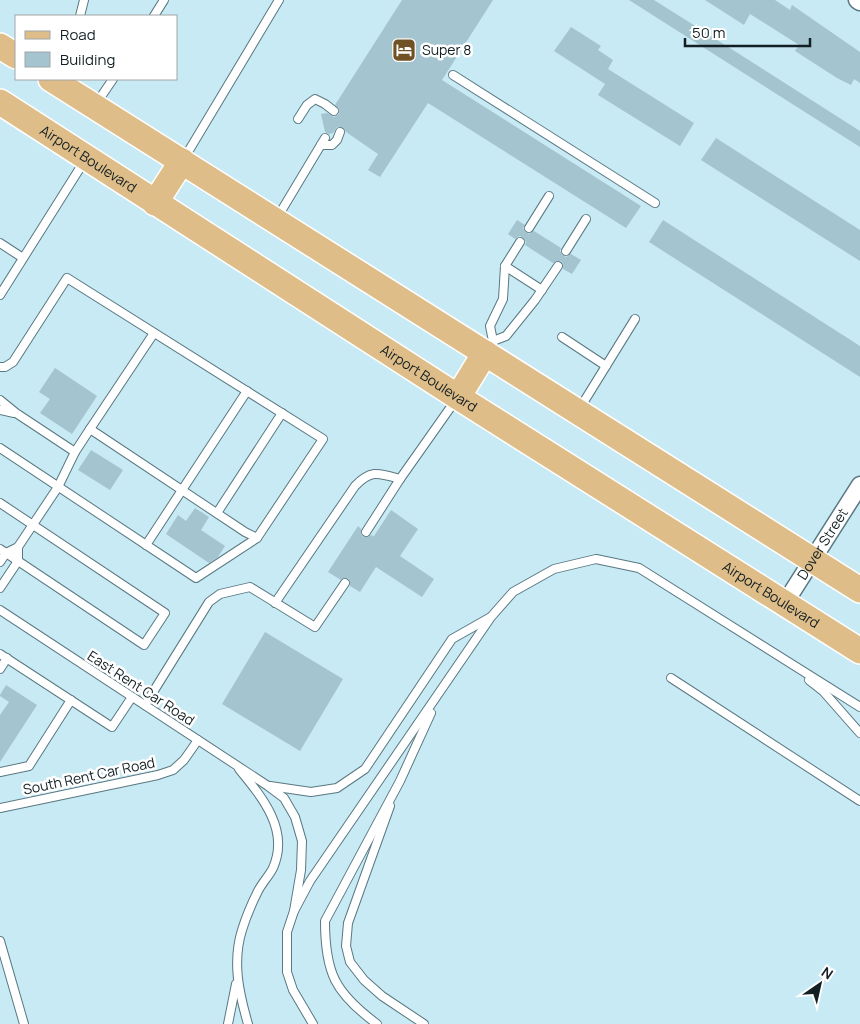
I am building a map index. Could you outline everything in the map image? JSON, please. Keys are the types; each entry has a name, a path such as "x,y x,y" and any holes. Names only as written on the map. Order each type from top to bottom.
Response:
{"main road":[{"path":"0,46 15,55"},
{"path":"53,80 276,220 489,347 578,411 860,590"},
{"name":"Airport Boulevard","path":"0,102 458,397 860,651"},
{"path":"155,203 182,161"},
{"path":"458,397 489,347"}],"street":[{"name":"Dover Street","path":"786,603 860,485"}],"lane":[{"path":"80,15 84,0"},
{"path":"155,15 164,0"},
{"path":"182,161 279,0"},
{"path":"453,75 655,203"},
{"path":"94,106 112,80"},
{"path":"298,119 307,105 315,99 334,111"},
{"path":"321,145 332,145 337,140 340,132"},
{"path":"276,220 325,138"},
{"path":"0,295 86,158"},
{"path":"529,228 549,196"},
{"path":"566,251 586,219"},
{"path":"489,347 490,326 503,299 505,266 520,242"},
{"path":"0,243 23,258"},
{"path":"505,266 542,290"},
{"path":"489,347 506,336 558,266"},
{"path":"0,368 13,362 67,278 323,439 257,538 196,578 0,448"},
{"path":"578,411 635,319"},
{"path":"0,588 18,561 18,547 58,487 75,452 154,333"},
{"path":"562,337 606,366"},
{"path":"146,545 247,391"},
{"path":"366,532 400,479 458,397"},
{"path":"0,400 16,413 75,452"},
{"path":"0,410 16,413"},
{"path":"217,513 282,413"},
{"path":"90,429 257,538"},
{"path":"276,603 355,486 364,476 378,473 400,479"},
{"path":"0,503 165,613 144,645 3,551"},
{"path":"3,551 18,547"},
{"path":"0,562 3,551"},
{"path":"313,1024 293,990 287,972 287,932 294,911 310,881 491,617 513,592 554,569 596,559 639,568 860,707"},
{"path":"145,705 210,602 220,594 250,587 315,627 345,583"},
{"name":"East Rent Car Road","path":"0,610 284,798 296,817 302,841 301,870 294,911"},
{"path":"268,786 311,792 337,788 366,769 452,639 491,617"},
{"path":"0,669 4,656 112,727 132,697"},
{"path":"783,658 823,691 860,733"},
{"path":"671,678 860,801"},
{"path":"377,1024 354,1005 339,988 331,971 325,947 325,921 400,781 440,693"},
{"path":"0,772 29,766 72,700"},
{"name":"South Rent Car Road","path":"0,808 158,776 174,770 184,760 198,740"},
{"path":"228,1024 237,979 237,953 242,931 258,891 273,869 278,850 277,828 270,811 235,764"},
{"path":"400,781 348,923 346,946 350,962 364,980 382,996 424,1024"},
{"path":"0,942 24,1024"},
{"path":"237,979 248,1024"}],"building":[{"path":"402,0 493,0 442,80 641,206 626,228 428,103 380,177 368,170 378,154 346,132 342,127 337,127 333,133 325,132 321,114 327,113 334,117 339,114 339,109 335,105"},
{"path":"629,0 654,0 681,17 860,131 860,147"},
{"path":"705,0 775,0 790,10 792,5 860,52 860,83 854,79 851,85 837,78 795,51 799,45 750,14 744,25"},
{"path":"571,27 601,46 598,50 613,60 608,69 694,123 680,146 598,95 605,84 554,51"},
{"path":"716,138 860,230 860,261 701,160"},
{"path":"517,220 525,225 523,228 529,234 534,231 561,248 560,251 566,257 571,254 581,260 572,274 563,269 561,261 553,263 525,245 526,242 520,236 515,239 508,234"},
{"path":"663,220 860,346 860,377 649,242"},
{"path":"55,368 97,396 72,434 40,413 50,399 39,392"},
{"path":"91,450 123,470 110,490 78,470"},
{"path":"195,508 209,517 201,530 225,546 218,557 209,563 166,534 178,515 186,521"},
{"path":"391,510 418,529 400,556 434,579 422,597 376,567 360,592 350,586 348,578 341,580 328,572 358,526 363,537 374,536"},
{"path":"265,632 343,679 300,751 222,704"},
{"path":"6,685 37,705 0,762 0,715 9,702 0,695"}],"place":[{"name":"Super 8","path":"404,50"}]}
